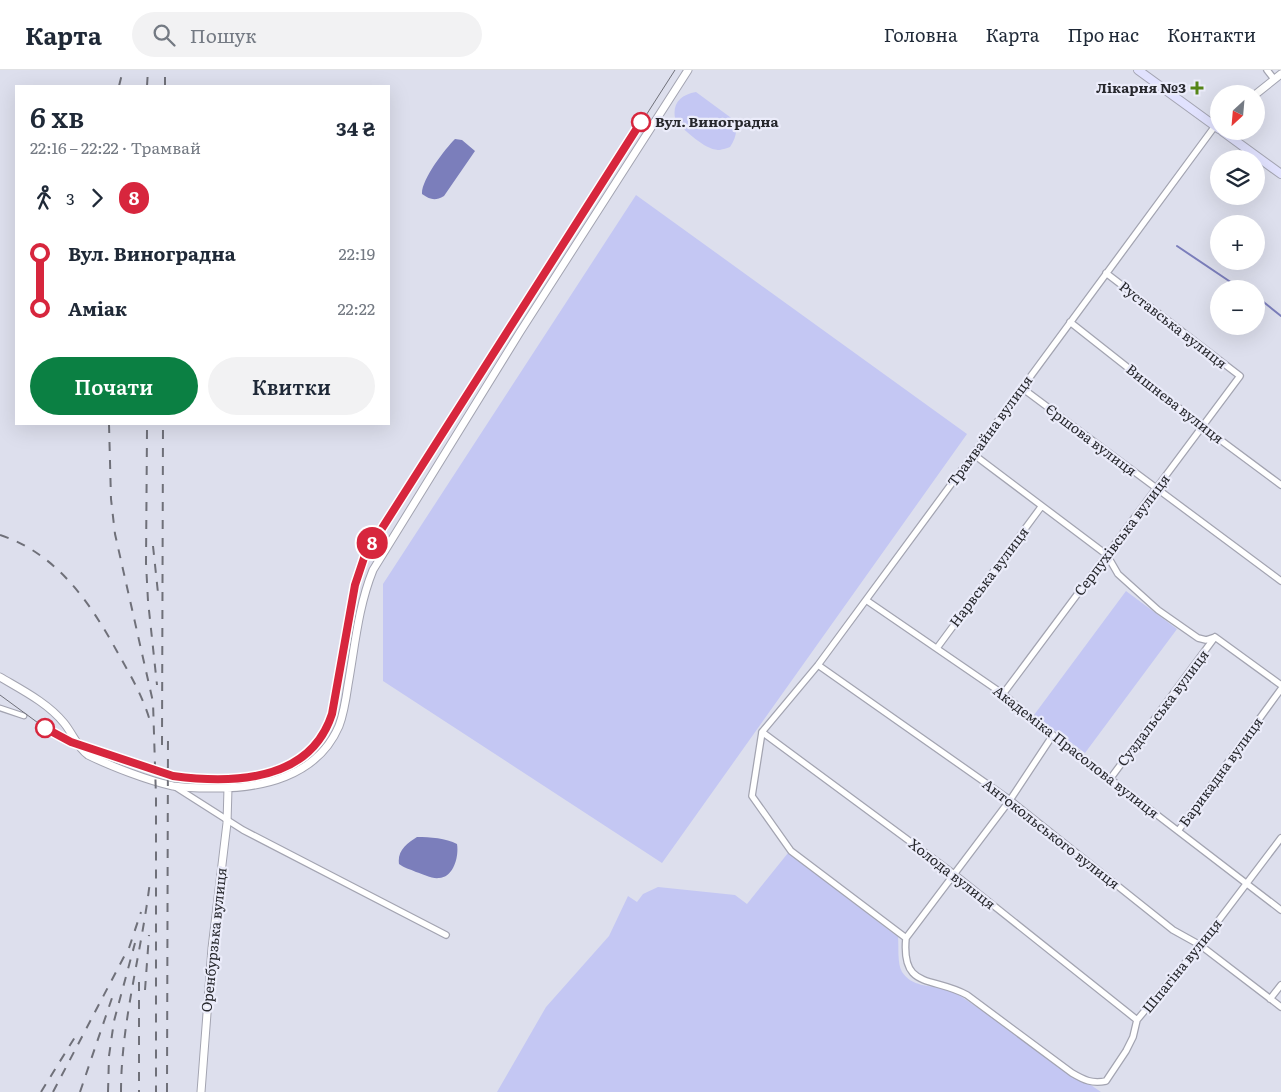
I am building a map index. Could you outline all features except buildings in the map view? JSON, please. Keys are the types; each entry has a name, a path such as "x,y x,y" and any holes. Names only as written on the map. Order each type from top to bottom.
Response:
{"main road":[{"path":"1138,70 1210,122"},
{"path":"1235,140 1281,174"}],"street":[{"path":"0,677 55,714 68,727 80,748 88,755 144,777 174,786 228,788 267,784 293,774 312,762 335,734 343,715 360,610 373,570 511,348 688,70"},
{"path":"1267,70 1274,79"},
{"path":"1265,86 1281,74"},
{"name":"Трамвайна вулиця","path":"762,732 818,665 1106,273 1210,140"},
{"name":"Руставська вулиця","path":"1106,273 1240,376"},
{"name":"Вишнева вулиця","path":"1070,322 1203,427 1281,485"},
{"name":"Серпухівська вулиця","path":"1003,694 1240,376"},
{"name":"Єршова вулиця","path":"1022,388 1281,582"},
{"path":"973,454 1107,555 1118,574 1158,610 1198,638 1206,640 1215,638 1281,687"},
{"name":"Нарвська вулиця","path":"937,648 1041,507"},
{"name":"Академіка Прасолова вулиця","path":"866,600 1003,694 1053,735 1281,910"},
{"name":"Суздальська вулиця","path":"1110,779 1215,638"},
{"name":"Антокольського вулиця","path":"818,665 1010,800 1173,930 1200,945 1281,1007"},
{"name":"Барикадна вулиця","path":"1178,831 1281,687"},
{"path":"0,708 24,716"},
{"path":"762,732 752,796 791,851 906,938 1010,800 1053,735"},
{"name":"Холода вулиця","path":"762,732 954,874 1137,1020"},
{"path":"174,786 228,821 446,935"},
{"name":"Оренбурзька вулиця","path":"201,1092 212,948 228,821 228,788"},
{"name":"Шпагіна вулиця","path":"906,938 905,961 916,976 950,986 967,995 1084,1080 1093,1083 1106,1081 1126,1051 1133,1037 1137,1020 1200,945 1281,838"},
{"path":"1270,999 1281,985"}],"shaded area":[{"path":"696,92 734,120 736,134 730,147 718,150 713,149 696,139 676,122 675,111 678,102 690,93"},
{"path":"455,139 462,140 475,151 444,196 438,199 428,198 422,194 425,181 440,157"},
{"path":"636,195 967,434 662,863 383,681 383,584"},
{"path":"1126,591 1177,629 1085,753 1034,715"},
{"path":"417,837 443,839 457,844 456,860 448,874 444,877 433,878 399,864 401,851"},
{"path":"788,853 898,937 900,968 906,977 921,985 946,989 959,995 1101,1092 497,1092 546,1007 609,936 628,896 637,902 643,894 658,887 735,895 747,904"}],"waterway":[{"path":"1177,246 1228,280"},
{"path":"1265,303 1281,316"}],"tram line":[{"path":"0,695 62,738 174,776 202,779 265,774 293,764 316,745 325,731 332,714 355,585 369,548 675,70"},
{"name":"8","path":"45,728 71,742 173,776 188,778 216,779 256,776 276,772 294,763 313,748 324,732 332,714 355,585 365,555 641,122"}],"railway":[{"path":"119,85 123,70"},
{"path":"147,85 148,70"},
{"path":"165,70 165,85"},
{"path":"109,425 111,499 115,534 153,702 156,797 156,1092"},
{"path":"162,745 163,425"},
{"path":"147,430 146,563 157,685"},
{"path":"0,535 21,544 39,555 71,583 97,617 108,636 140,695 150,721"},
{"path":"153,546 158,593"},
{"path":"167,1092 168,734"},
{"path":"121,1092 124,1039 150,881"},
{"path":"129,948 141,912"},
{"path":"145,990 149,935"},
{"path":"108,1092 109,1056 114,1021 135,943"},
{"path":"53,1092 127,951"},
{"path":"139,982 139,1092"},
{"path":"80,1092 113,995"},
{"path":"41,1092 75,1037"}],"place":[{"name":"Лікарня №3","path":"1197,88"},
{"name":"Вул. Виноградна","path":"641,122"}]}
